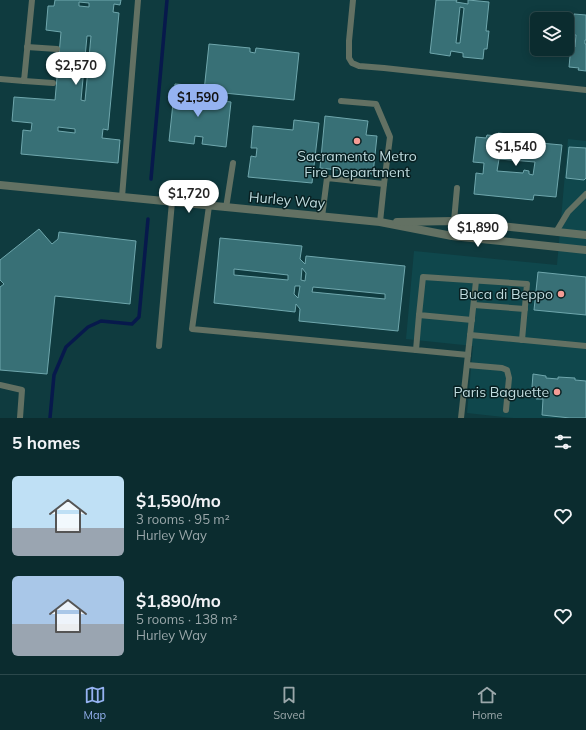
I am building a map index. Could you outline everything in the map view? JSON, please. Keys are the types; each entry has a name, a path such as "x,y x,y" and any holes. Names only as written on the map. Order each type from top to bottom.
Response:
{"street":[{"name":"Hurley Way","path":"0,185 380,222 454,221 586,235"},
{"name":"Hurley Way","path":"380,222 452,236 586,250"}],"lane":[{"path":"24,81 32,0"},
{"path":"122,197 138,0"},
{"path":"353,0 349,41 350,58 352,63 359,66 586,90"},
{"path":"27,47 56,49"},
{"path":"0,79 53,83"},
{"path":"341,101 376,104 390,137 380,222"},
{"path":"226,208 233,163"},
{"path":"322,217 327,178 384,184"},
{"path":"454,221 457,188"},
{"path":"556,232 568,212 586,194"},
{"path":"159,346 172,202"},
{"path":"209,206 192,329 468,356"},
{"path":"416,350 418,315 423,277 527,284 522,340"},
{"path":"461,418 476,281"},
{"path":"474,305 525,309"},
{"path":"418,315 472,320"},
{"path":"470,335 586,346"},
{"path":"467,365 502,368 507,370 509,378 506,410"},
{"path":"0,386 22,390 20,418"}],"shaded area":[{"path":"568,139 586,141 586,418 513,418 467,413 473,346 406,339 414,251 557,265"}],"building":[{"path":"55,0 121,0 120,5 114,4 113,12 119,13 108,130 103,129 102,138 120,140 118,163 21,154 23,130 31,131 32,123 12,121 14,97 55,100 61,32 46,30 48,6 54,6","holes":["79,2 89,3 89,7 79,6","87,36 91,36 85,101 81,100","58,127 75,129 75,133 58,131"]},
{"path":"436,0 457,0 456,2 468,4 468,0 489,2 486,31 489,31 487,49 484,49 483,59 463,57 463,53 451,51 450,56 430,53","holes":["460,7 464,8 460,43 456,43"]},
{"path":"574,14 586,15 586,71 578,70 579,68 569,67 570,56 574,56 576,35 574,35"},
{"path":"209,44 250,48 250,52 255,53 256,48 299,53 294,100 204,91"},
{"path":"175,84 200,86 198,104 206,105 207,99 231,102 226,147 202,144 203,137 195,136 194,144 169,141"},
{"path":"325,116 368,121 366,135 377,136 373,174 320,168"},
{"path":"294,120 319,123 312,183 248,177 251,156 256,157 257,148 251,148 253,126 293,130"},
{"path":"498,133 530,136 529,147 540,148 540,143 562,145 556,197 534,195 533,200 474,194 476,173 483,174 484,163 473,162 476,137 486,138 487,135 497,136","holes":["499,159 535,162 533,175 529,174 529,171 524,170 523,173 497,171"]},
{"path":"569,147 586,148 586,178 584,180 566,178"},
{"path":"39,229 52,244 58,239 59,232 136,241 130,304 55,296 47,374 0,370 0,287 4,284 0,280 0,260"},
{"path":"220,238 302,246 300,259 305,264 306,256 405,266 398,331 299,321 300,309 296,304 295,312 214,303","holes":["302,268 306,273 305,281 301,280","234,269 288,275 288,280 234,275","295,286 300,286 298,298 294,294","313,287 385,294 385,299 312,292"]},
{"name":"Buca di Beppo","path":"538,272 586,277 586,315 534,310"},
{"path":"533,374 546,376 546,378 575,378 575,380 586,381 586,418 542,415 543,399 536,399 536,387 532,387"}],"waterway":[{"path":"151,179 167,0"},
{"path":"50,418 54,375 66,347 88,327 101,321 132,324 139,317 148,219"}],"place":[{"name":"Sacramento Metro Fire Department","path":"357,141"},
{"name":"Buca di Beppo","path":"561,294"},
{"name":"Paris Baguette","path":"557,392"}]}
